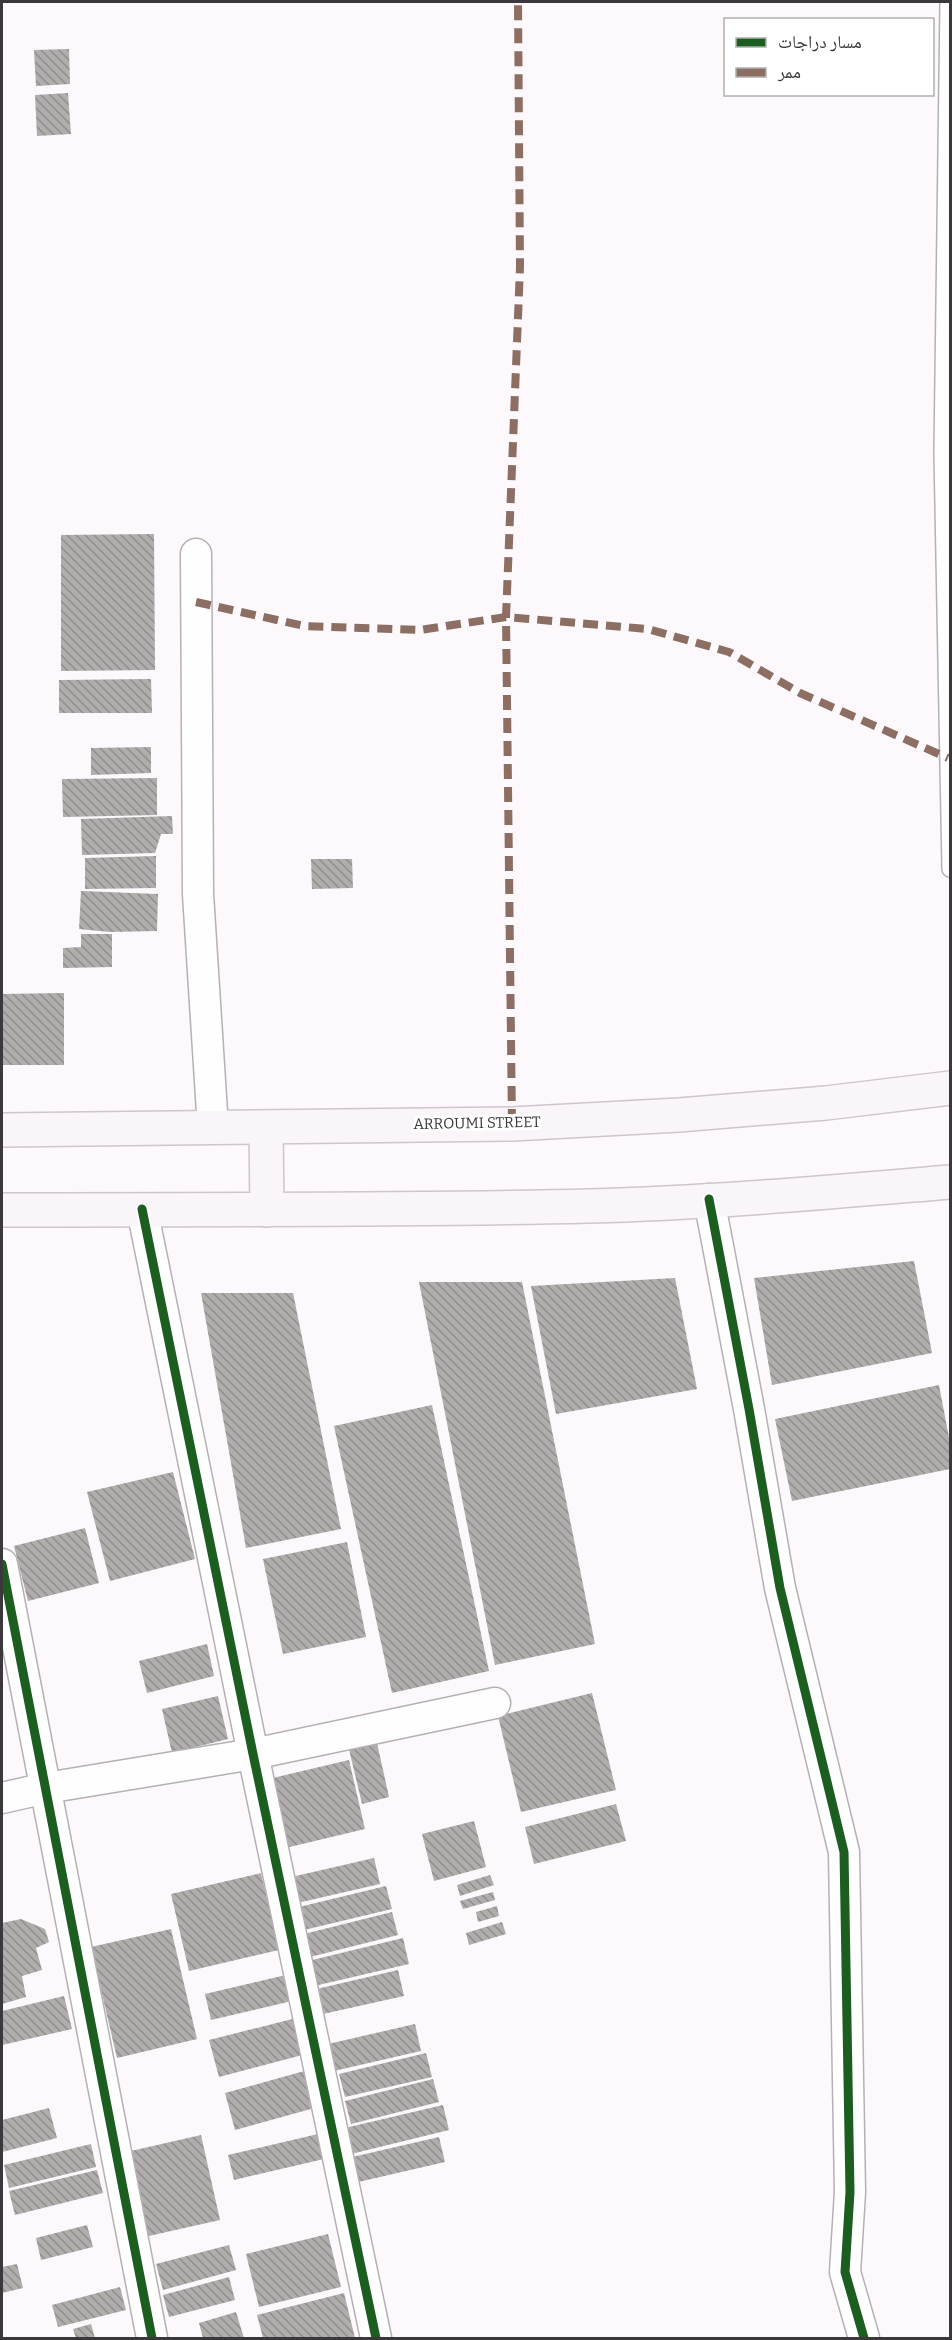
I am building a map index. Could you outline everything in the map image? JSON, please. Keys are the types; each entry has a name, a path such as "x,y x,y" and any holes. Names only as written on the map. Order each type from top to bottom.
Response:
{"main road":[{"name":"ARROUMI STREET","path":"2,1130 512,1124 679,1115 826,1103 951,1088"},
{"path":"266,1127 267,1210"},
{"path":"2,1210 591,1206 829,1192 951,1182"}],"street":[{"path":"196,554 198,894 213,1128"},
{"path":"709,1199 780,1588 844,1852 850,2192 845,2271 864,2338"},
{"path":"142,1209 253,1754 376,2338"},
{"path":"2,1564 152,2338"},
{"path":"2,1798 46,1788 253,1754 495,1703"}],"lane":[{"path":"948,2 942,453 951,869"}],"building":[{"path":"69,49 70,84 36,86 34,50"},
{"path":"68,93 71,134 37,136 35,95"},
{"path":"154,534 155,670 61,671 61,535"},
{"path":"151,679 152,713 59,713 59,680"},
{"path":"151,747 151,773 91,775 91,748"},
{"path":"157,778 157,815 63,817 62,779"},
{"path":"172,816 173,834 161,834 155,853 82,855 81,819"},
{"path":"156,856 156,888 85,889 85,858"},
{"path":"311,859 352,859 353,888 312,889"},
{"path":"81,891 158,894 157,931 110,932 79,929"},
{"path":"81,934 112,934 112,967 63,968 63,948 81,947"},
{"path":"64,993 64,1065 2,1065 2,994"},
{"path":"914,1261 932,1353 772,1385 754,1278"},
{"path":"675,1278 697,1389 556,1414 531,1286"},
{"path":"419,1282 522,1282 595,1644 495,1665"},
{"path":"201,1293 293,1293 341,1529 246,1548"},
{"path":"939,1385 950,1443 950,1469 792,1501 775,1419"},
{"path":"432,1405 489,1671 392,1693 334,1426"},
{"path":"173,1472 195,1559 110,1581 87,1492"},
{"path":"85,1528 99,1583 28,1601 14,1546"},
{"path":"347,1542 366,1637 283,1654 263,1559"},
{"path":"207,1644 214,1676 147,1693 139,1661"},
{"path":"592,1693 616,1790 521,1812 498,1716"},
{"path":"218,1696 228,1739 172,1753 162,1709"},
{"path":"375,1734 389,1797 362,1804 347,1741"},
{"path":"349,1760 365,1829 277,1850 260,1781"},
{"path":"616,1804 626,1841 534,1864 525,1827"},
{"path":"474,1821 486,1867 434,1881 422,1834"},
{"path":"374,1858 380,1884 293,1904 287,1878"},
{"path":"261,1873 279,1950 189,1971 171,1894"},
{"path":"490,1875 494,1885 460,1896 457,1885"},
{"path":"386,1886 392,1909 304,1930 299,1907"},
{"path":"493,1892 495,1900 463,1909 460,1901"},
{"path":"497,1906 499,1916 478,1922 476,1912"},
{"path":"392,1912 398,1935 310,1957 304,1934"},
{"path":"21,1919 45,1929 49,1942 36,1948 42,1970 22,1976 26,1997 2,2004 2,1923"},
{"path":"502,1922 506,1934 469,1945 466,1933"},
{"path":"171,1929 197,2039 117,2058 91,1947"},
{"path":"403,1938 409,1964 310,1987 304,1962"},
{"path":"398,1970 404,1996 314,2016 308,1991"},
{"path":"290,1974 296,2000 211,2020 205,1994"},
{"path":"64,1996 72,2029 2,2045 2,2011"},
{"path":"300,2017 310,2053 219,2077 209,2040"},
{"path":"415,2024 421,2051 334,2071 328,2044"},
{"path":"426,2053 432,2077 345,2097 339,2074"},
{"path":"308,2070 318,2107 235,2130 225,2093"},
{"path":"433,2079 439,2102 351,2124 345,2101"},
{"path":"443,2105 449,2130 351,2154 345,2128"},
{"path":"49,2108 57,2138 2,2152 2,2120"},
{"path":"318,2134 324,2159 234,2180 228,2155"},
{"path":"201,2135 220,2220 140,2238 122,2153"},
{"path":"439,2137 445,2162 354,2183 348,2158"},
{"path":"91,2144 96,2167 9,2188 4,2165"},
{"path":"97,2170 103,2193 15,2215 9,2191"},
{"path":"87,2225 93,2247 41,2260 36,2238"},
{"path":"328,2234 341,2287 259,2307 246,2254"},
{"path":"229,2245 236,2270 163,2290 156,2264"},
{"path":"17,2264 23,2288 2,2293 2,2267"},
{"path":"229,2277 235,2300 169,2317 163,2295"},
{"path":"120,2287 126,2310 58,2327 52,2305"},
{"path":"344,2293 355,2338 263,2338 257,2315"},
{"path":"236,2312 244,2338 203,2338 199,2323"},
{"path":"91,2324 95,2338 76,2338 73,2329"}],"marked path":[{"path":"512,1124 506,617 520,267 518,2"},
{"path":"196,602 304,626 420,630 506,617 648,629 729,652 800,693 948,758"}],"cycle path":[{"path":"709,1199 780,1588 844,1852 850,2192 845,2272 864,2338"},
{"path":"142,1209 253,1754 376,2338"},
{"path":"2,1564 152,2338"}]}
